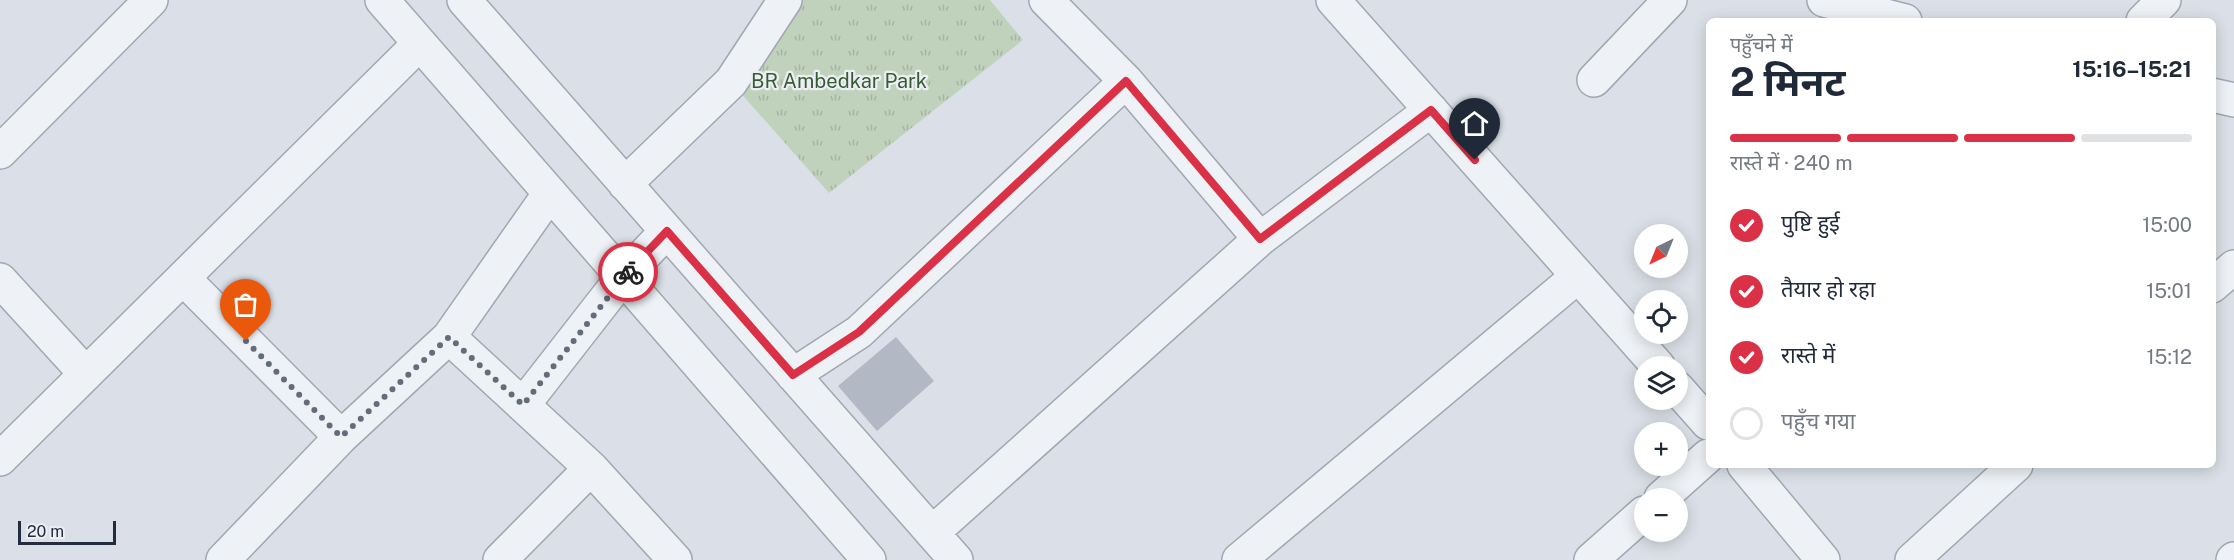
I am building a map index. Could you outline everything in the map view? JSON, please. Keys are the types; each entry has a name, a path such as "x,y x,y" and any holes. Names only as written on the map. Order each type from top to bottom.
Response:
{"street":[{"path":"0,152 151,0"},
{"path":"382,0 869,560"},
{"path":"464,0 956,560"},
{"path":"625,184 731,81 785,0"},
{"path":"1047,0 1126,81 1260,239"},
{"path":"1333,0 1649,356"},
{"path":"1594,80 1670,0"},
{"path":"1824,0 1893,18"},
{"path":"2147,18 2164,0"},
{"path":"0,459 413,50 418,42"},
{"path":"793,375 859,332 1126,81"},
{"path":"2216,96 2234,100"},
{"path":"932,533 1260,239 1431,110"},
{"path":"223,560 341,437 449,337 550,193"},
{"path":"523,405 622,278 667,231"},
{"path":"2216,283 2234,267"},
{"path":"1239,560 1578,276"},
{"path":"183,278 341,437"},
{"path":"0,280 86,374"},
{"path":"449,337 591,468 675,560"},
{"path":"1688,400 1706,421"},
{"path":"1672,488 1706,458"},
{"path":"500,560 591,468"},
{"path":"1746,468 1823,560"},
{"path":"1912,560 2013,468"},
{"path":"1591,560 1634,522"}],"green space":[{"name":"BR Ambedkar Park","path":"785,0 990,0 1023,40 829,193 731,82"}],"building":[{"path":"896,337 934,381 877,431 838,386"}],"way so far":[{"path":"246,341 341,437 449,337 523,405 628,272"}],"route":[{"path":"628,272 667,231 793,375 859,332 1126,81 1260,239 1431,110 1475,160"}]}
